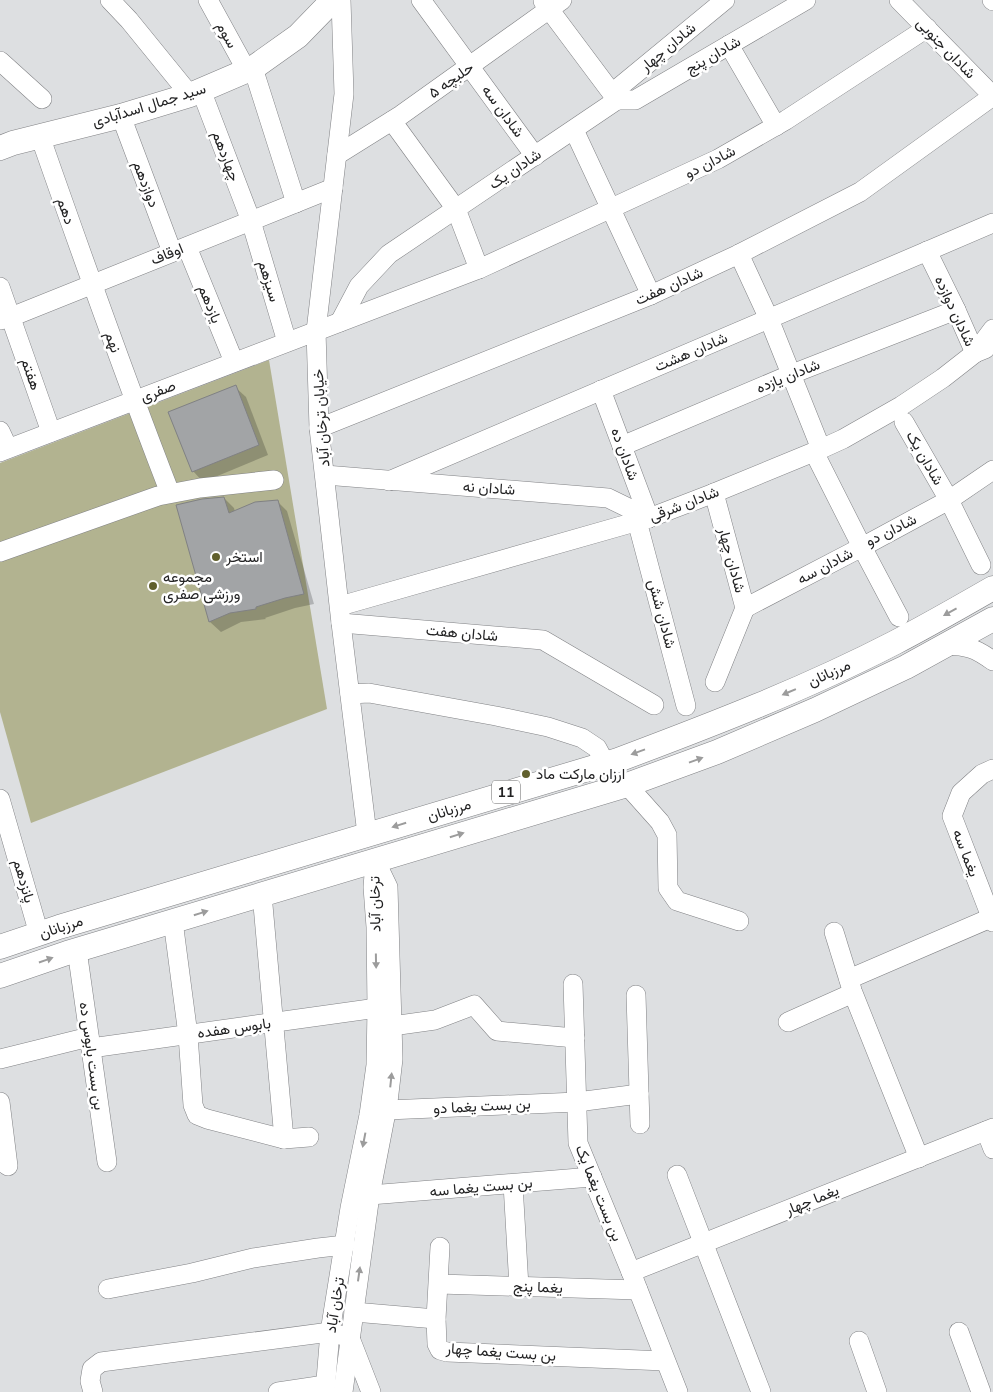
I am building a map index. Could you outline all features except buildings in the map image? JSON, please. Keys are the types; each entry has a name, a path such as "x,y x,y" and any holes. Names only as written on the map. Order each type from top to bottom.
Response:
{"main road":[{"name":"سید جمال اسدآبادی","path":"4,145 121,116 195,93 250,70 298,36 333,0"},
{"name":"مرزبانان","path":"0,947 367,834 618,760 707,726 804,685 894,643 993,588"},
{"name":"مرزبانان","path":"0,976 77,950 627,785 717,752 815,710 906,667 993,619"},
{"path":"367,834 375,860"}],"street":[{"name":"چهاردهم","path":"110,0 195,93 251,221"},
{"name":"سوم","path":"208,0 250,70 296,203"},
{"name":"خیابان ترخان آباد","path":"340,0 344,94 316,331 319,428 367,834"},
{"name":"شادان سه","path":"421,0 535,156"},
{"name":"شادان چهار","path":"614,97 725,0"},
{"name":"شادان پنج","path":"614,97 635,100 806,0"},
{"name":"شادان جنوبی","path":"899,0 993,96"},
{"name":"حلبچه ۵","path":"337,155 392,121 470,66 551,3"},
{"path":"551,3 614,97"},
{"name":"شادان دو","path":"316,331 479,269 718,159 776,126 927,28"},
{"path":"729,45 776,126"},
{"path":"0,61 42,99"},
{"name":"شادان هفت","path":"319,428 651,295 739,254 860,192 993,96"},
{"name":"شادان یک","path":"340,322 359,286 389,254 574,130 614,97"},
{"name":"دوازدهم","path":"121,116 179,249"},
{"path":"392,121 456,209 479,269"},
{"path":"574,130 651,295"},
{"name":"دهم","path":"40,136 91,285"},
{"name":"اوقاف","path":"5,318 333,188"},
{"name":"سیزهم","path":"251,221 287,342"},
{"name":"شادان هشت","path":"389,481 993,223"},
{"name":"یازدهم","path":"179,249 234,362"},
{"name":"شادان دوازده","path":"927,251 975,353 993,346"},
{"name":"شادان دو","path":"739,254 792,374 817,450 862,547 949,500"},
{"name":"نهم","path":"91,285 170,494"},
{"name":"هفتم","path":"0,286 5,318 51,432"},
{"name":"شادان یازده","path":"622,446 792,374 956,310"},
{"name":"شادان شرقی","path":"340,614 643,520 714,493 843,439 901,406 944,378 975,353 993,329"},
{"name":"صفری","path":"4,450 316,331"},
{"name":"شادان ده","path":"601,390 622,446 643,520"},
{"name":"شادان یک","path":"904,422 949,500 993,470"},
{"path":"0,431 4,450"},
{"name":"شادان نه","path":"325,476 608,498 643,520"},
{"path":"0,552 158,496 200,488 274,480"},
{"name":"شادان چهار","path":"714,493 745,608 715,682"},
{"path":"949,500 981,565"},
{"name":"شادان شش","path":"643,520 686,706"},
{"name":"شادان سه","path":"745,608 862,547 899,617"},
{"name":"شادان هفت","path":"340,614 544,640 654,704"},
{"path":"946,645 962,646 977,650 993,661"},
{"path":"350,694 370,693 548,727 582,738 597,748 605,763"},
{"name":"یغما سه","path":"992,919 952,816 962,793 982,774 993,769"},
{"path":"627,785 660,822 667,835 668,888 677,901 739,921"},
{"name":"پانزدهم","path":"0,799 39,934"},
{"name":"ترخان آباد","path":"325,1388 330,1332 344,1245 369,1115 376,1065 376,927 373,887 375,860"},
{"name":"ترخان آباد","path":"343,1392 370,1195 386,1110 393,1059 388,887 375,860"},
{"path":"262,894 284,1139"},
{"path":"788,1022 851,986 992,919"},
{"path":"173,921 188,1035 193,1105 197,1115 284,1139 309,1137"},
{"path":"834,932 851,986 919,1158"},
{"name":"بن بست بابوس ده","path":"77,950 107,1162"},
{"name":"بن بست یغما یک","path":"573,984 578,1143 678,1392"},
{"path":"636,995 640,1124"},
{"path":"392,1026 435,1020 474,1004 497,1031 575,1038"},
{"name":"بابوس هفده","path":"0,1059 90,1043 188,1035 377,1008"},
{"name":"بن بست یغما دو","path":"386,1110 577,1102 639,1094"},
{"path":"0,1102 8,1166"},
{"path":"990,1130 993,1149"},
{"name":"یغما چهار","path":"631,1272 990,1130"},
{"path":"677,1175 761,1392"},
{"name":"بن بست یغما سه","path":"370,1195 592,1177"},
{"path":"513,1184 519,1287"},
{"path":"108,1288 192,1273 253,1258 344,1245"},
{"name":"بن بست یغما چهار","path":"440,1247 436,1319 437,1344 440,1350 447,1352 665,1360"},
{"name":"یغما پنج","path":"438,1284 638,1290"},
{"path":"354,1312 436,1319"},
{"path":"93,1392 90,1382 92,1369 101,1362 330,1332 350,1338 371,1392"},
{"path":"959,1332 981,1392"},
{"path":"859,1341 877,1392"},
{"path":"278,1392 325,1388"}],"green space":[{"name":"مجموعه ورزشی صفری","path":"269,360 327,709 31,823 0,712 0,463"}],"place":[{"name":"استخر","path":"216,557"},
{"name":"مجموعه ورزشی صفری","path":"153,586"},
{"name":"ارزان مارکت ماد","path":"526,774"}]}
